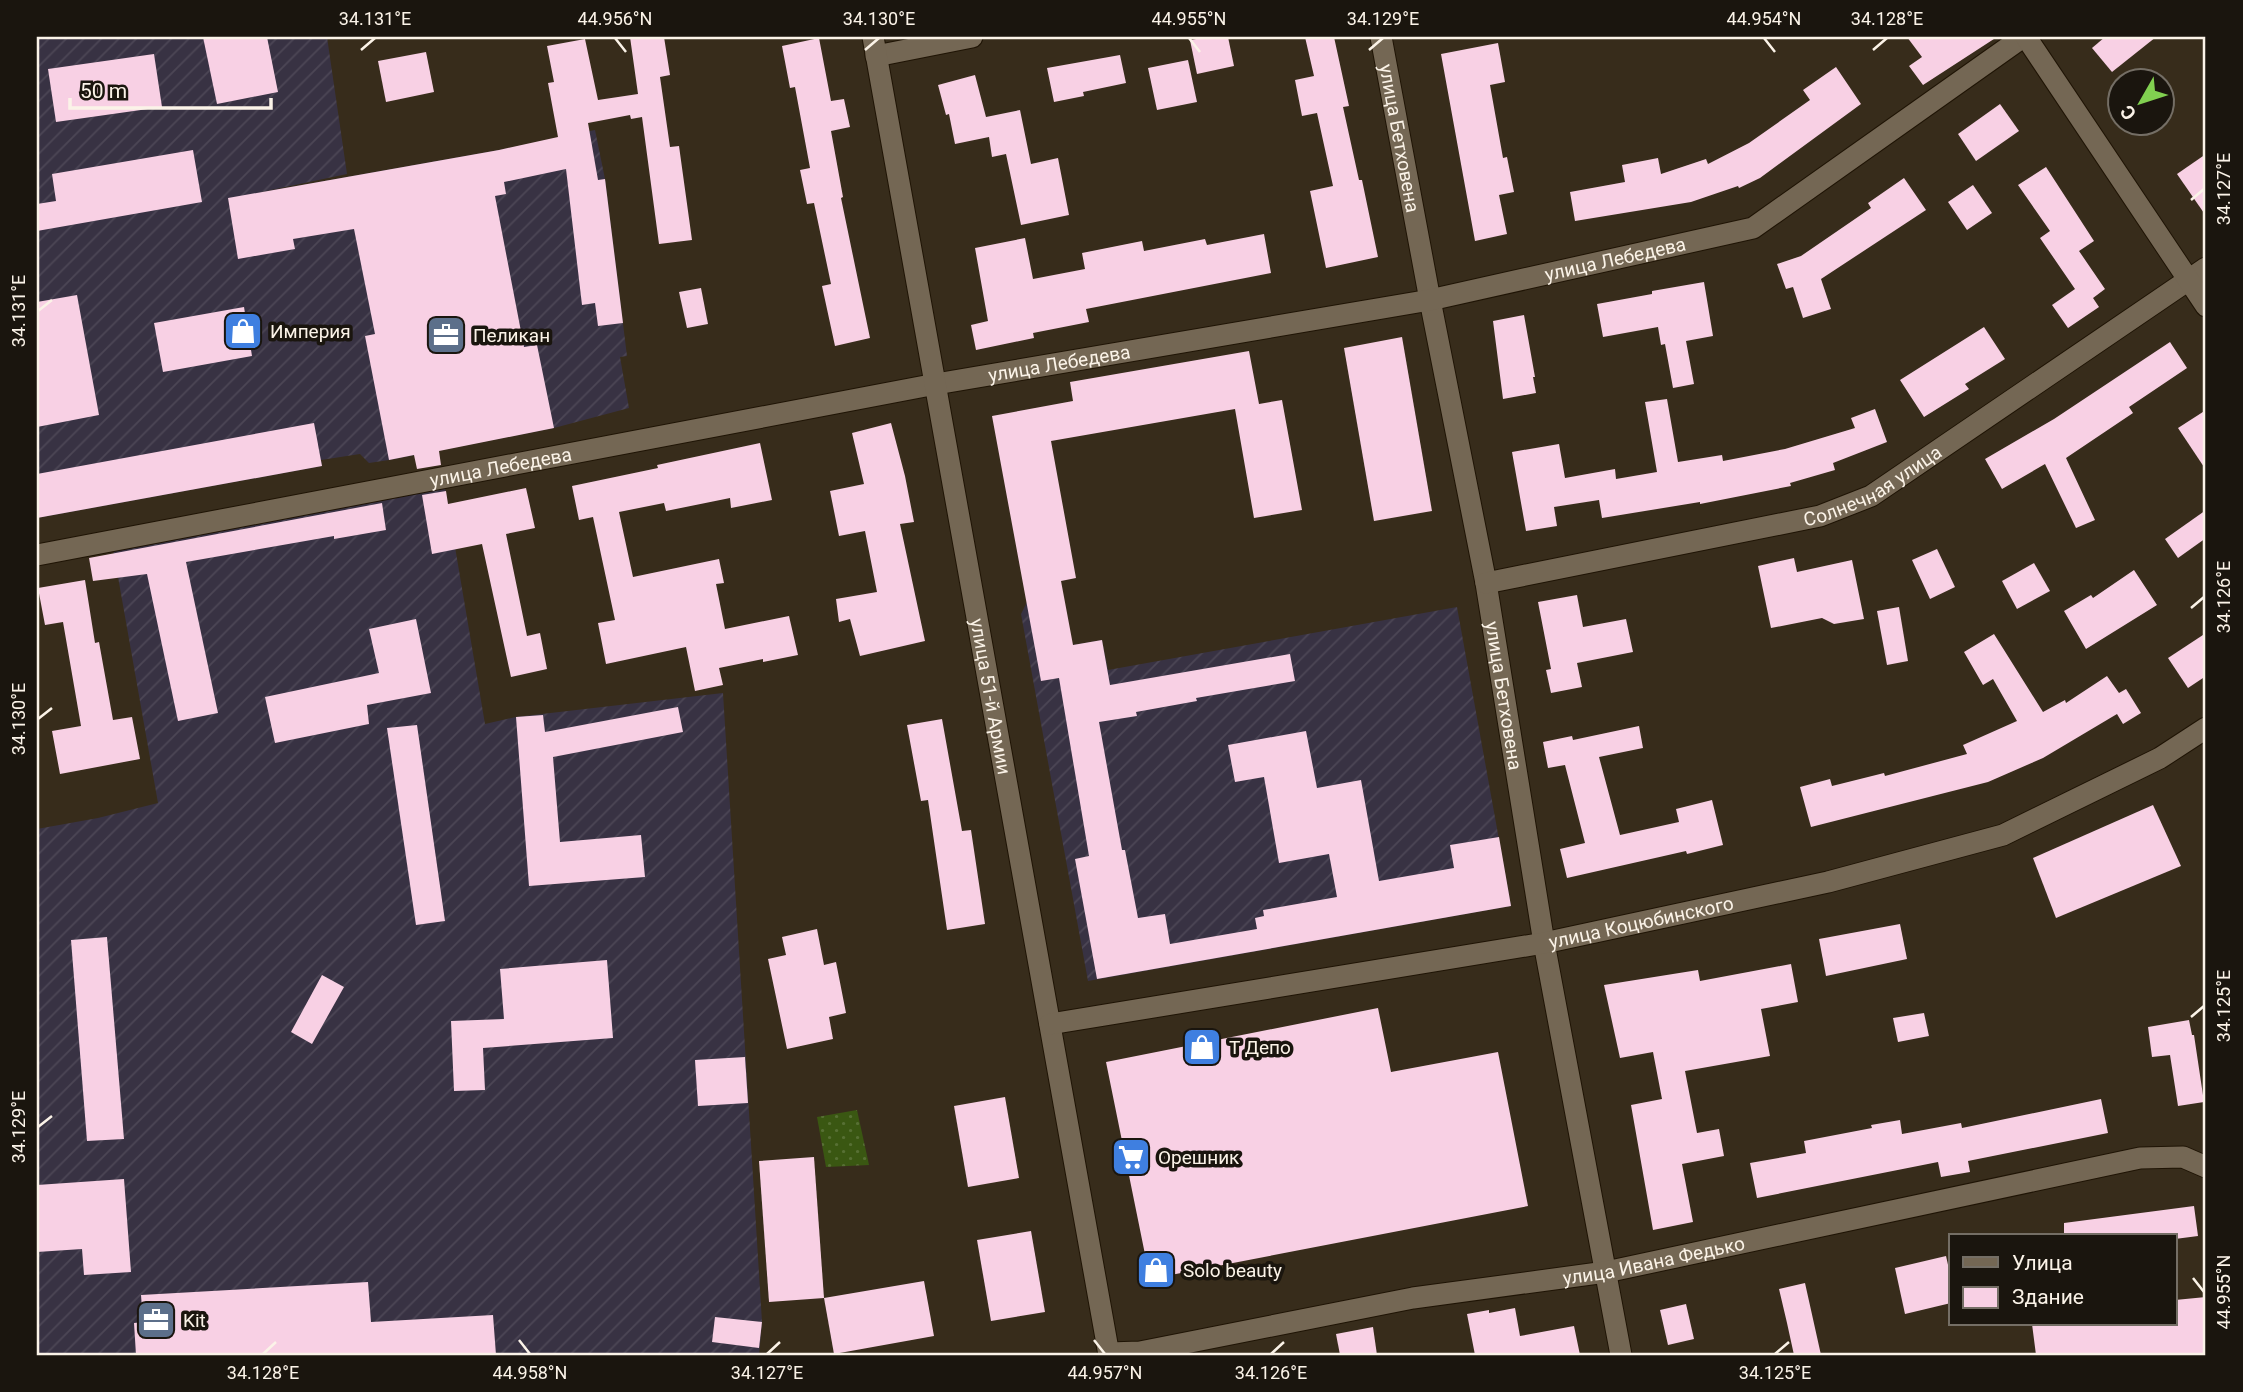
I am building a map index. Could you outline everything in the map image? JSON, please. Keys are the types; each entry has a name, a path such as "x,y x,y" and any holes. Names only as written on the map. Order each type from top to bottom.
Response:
{"street":[{"path":"875,46 972,37"},
{"name":"улица Бетховена","path":"1381,37 1486,583 1544,943 1621,1355"},
{"path":"2025,37 2206,306"},
{"name":"улица Лебедева","path":"37,555 936,384 1430,300 1753,228 2025,37"},
{"name":"улица 51-й Армии","path":"875,46 1050,1024 1105,1355"},
{"name":"Солнечная улица","path":"1486,583 1820,516 1871,496 2206,268"},
{"name":"улица Коцюбинского","path":"1050,1024 1544,943 1828,882 2003,835 2160,758 2206,728"},
{"name":"улица Ивана Федько","path":"1105,1355 1140,1352 1413,1298 1606,1272 2140,1158 2183,1157 2206,1167"}],"shaded area":[{"path":"37,37 327,37 347,174 257,193 595,130 605,179 627,356 620,357 629,408 554,428 389,460 369,463 360,454 321,460 322,466 37,518"},
{"path":"445,488 485,724 516,717 723,693 762,1322 759,1355 37,1355 37,829 158,803 112,543"},
{"path":"1027,602 1073,645 1102,640 1108,670 1457,607 1511,906 1088,981 1021,614"}],"green space":[{"path":"857,1110 869,1165 826,1167 817,1117"}],"building":[{"path":"203,37 267,37 278,92 217,104"},
{"path":"630,37 664,37 670,75 660,77 670,147 679,146 692,240 659,244 642,117 631,119 630,115 588,123 598,180 605,179 623,323 598,326 595,303 582,305 566,169 504,182 506,194 495,196 524,347 537,345 554,428 439,451 441,465 417,469 414,455 389,460 365,336 375,334 354,229 293,239 295,249 238,259 228,198 558,137 548,83 554,82 547,46 585,39 598,100 638,94"},
{"path":"1228,37 1234,66 1197,74 1190,40"},
{"path":"1305,37 1334,37 1349,106 1343,107 1378,257 1326,268 1310,191 1333,186 1317,113 1302,116 1295,80 1314,76"},
{"path":"1907,37 1997,37 1923,85 1909,66 1922,57"},
{"path":"2105,37 2156,37 2120,66 2107,66 2092,48"},
{"path":"819,38 831,101 844,99 850,127 831,131 843,197 841,198 870,338 835,346 822,286 831,284 814,203 807,204 800,170 810,168 795,87 790,88 782,46"},
{"path":"1498,43 1505,82 1490,85 1503,158 1507,157 1514,192 1499,195 1507,234 1475,241 1441,54"},
{"path":"426,52 434,92 386,102 378,61"},
{"path":"154,54 162,107 56,122 48,69"},
{"path":"1120,55 1126,83 1083,92 1084,96 1054,102 1047,68"},
{"path":"1188,60 1197,102 1157,110 1148,68"},
{"path":"1836,67 1861,104 1760,178 1739,188 1738,186 1691,202 1575,221 1570,192 1625,182 1622,165 1658,158 1661,174 1706,159 1708,164 1749,143 1810,100 1803,90"},
{"path":"975,75 986,117 1020,110 1031,164 1058,158 1069,215 1021,225 1006,154 992,157 989,137 955,144 949,114 946,115 938,85"},
{"path":"2000,104 2019,131 1976,161 1958,134"},
{"path":"193,150 202,202 37,231 37,204 56,201 52,174"},
{"path":"2206,154 2206,216 2177,174"},
{"path":"2046,167 2094,241 2079,251 2105,289 2093,298 2099,307 2068,328 2052,305 2075,289 2040,238 2050,231 2018,185"},
{"path":"1904,178 1926,210 1821,279 1831,309 1803,318 1793,287 1786,289 1777,264 1801,256 1871,208 1868,203"},
{"path":"1973,185 1992,213 1967,230 1948,202"},
{"path":"1264,234 1271,273 1086,309 1089,322 1033,333 1034,338 976,350 971,325 988,321 975,248 1025,238 1033,279 1085,269 1082,253 1142,241 1144,251 1205,239 1207,245"},
{"path":"1704,282 1713,336 1686,341 1694,384 1673,388 1665,344 1661,345 1658,327 1603,337 1597,304"},
{"path":"701,288 708,324 687,328 679,292"},
{"path":"77,295 99,415 37,427 37,302"},
{"path":"244,307 252,356 163,372 154,323"},
{"path":"1524,315 1536,393 1503,399 1493,321"},
{"path":"1984,327 2005,359 1965,384 1969,389 1924,417 1900,380"},
{"path":"1402,337 1432,511 1374,521 1344,348"},
{"path":"2170,342 2187,368 2129,407 2133,413 2066,458 2095,520 2076,528 2045,464 2002,489 1985,459 2054,419"},
{"path":"1249,351 1259,404 1282,400 1302,510 1254,518 1235,409 1051,441 1076,578 1061,581 1073,645 1102,640 1110,685 1290,654 1295,681 1196,698 1197,701 1136,712 1137,716 1099,722 1122,850 1125,850 1138,918 1165,914 1170,944 1257,929 1255,918 1264,916 1263,910 1337,897 1329,854 1279,863 1264,777 1235,782 1228,745 1306,731 1317,788 1361,780 1379,881 1454,868 1450,845 1499,837 1511,906 1097,979 1075,859 1089,856 1059,678 1041,681 992,416 1073,401 1070,382"},
{"path":"1667,399 1678,462 1722,455 1723,461 1785,449 1855,428 1851,418 1875,409 1887,442 1833,463 1835,470 1790,483 1791,486 1700,504 1602,518 1599,500 1554,507 1557,526 1526,531 1512,452 1559,444 1565,478 1615,469 1616,479 1657,472 1645,402"},
{"path":"2206,410 2206,470 2178,428"},
{"path":"314,423 322,466 37,518 37,474"},
{"path":"891,423 914,522 900,524 925,641 860,656 850,619 839,622 836,599 877,592 865,531 839,536 830,491 864,484 852,433"},
{"path":"760,443 772,500 731,508 730,498 666,511 664,503 619,512 633,577 719,559 724,583 716,584 725,629 789,616 798,655 719,668 723,685 695,691 686,647 606,664 598,623 615,620 593,517 579,520 572,486"},
{"path":"526,488 535,528 506,534 527,636 540,633 547,669 511,677 482,544 432,554 422,495 446,491 448,504"},
{"path":"382,503 386,530 334,539 334,536 186,562 218,713 178,721 147,574 93,581 89,558"},
{"path":"2206,510 2206,538 2178,558 2165,539"},
{"path":"1937,549 1955,587 1930,599 1912,560"},
{"path":"1794,558 1797,572 1852,560 1864,619 1834,624 1822,618 1771,628 1758,566"},
{"path":"2034,563 2050,591 2017,609 2002,581"},
{"path":"2134,570 2157,605 2086,649 2064,611 2091,595 2093,598"},
{"path":"85,580 95,643 99,642 113,720 132,717 140,759 60,774 52,731 81,726 63,622 45,625 38,588"},
{"path":"1577,595 1583,627 1626,619 1633,652 1577,663 1582,687 1551,693 1546,670 1551,669 1538,602"},
{"path":"1899,607 1908,661 1887,665 1877,611"},
{"path":"416,619 431,693 367,705 369,724 275,743 265,697 379,673 369,629"},
{"path":"2206,633 2206,676 2188,688 2168,658"},
{"path":"1994,634 2043,712 2065,700 2066,703 2107,676 2119,693 2126,689 2141,713 2123,724 2117,714 2043,758 1988,782 1811,827 1800,787 1830,779 1832,786 1884,773 1885,776 1967,754 1963,745 2017,721 1993,679 1983,685 1964,652"},
{"path":"678,707 683,732 553,757 560,842 641,835 645,877 529,886 516,717 543,715 545,732"},
{"path":"942,719 962,831 971,830 985,924 947,930 928,800 921,801 907,725"},
{"path":"417,725 445,921 416,925 387,728"},
{"path":"1639,726 1643,748 1599,757 1620,835 1679,822 1676,809 1712,800 1723,845 1567,878 1560,849 1585,843 1565,765 1548,768 1543,742 1572,736 1573,740"},
{"path":"2153,805 2181,866 2056,918 2033,858"},
{"path":"1900,924 1907,959 1826,976 1819,939"},
{"path":"817,929 824,965 836,962 846,1013 829,1017 833,1039 787,1049 768,959 786,955 782,937"},
{"path":"107,937 124,1139 87,1141 71,940"},
{"path":"607,960 613,1038 483,1048 485,1090 454,1091 451,1021 504,1019 500,969"},
{"path":"1791,964 1798,1002 1761,1009 1770,1056 1685,1071 1697,1133 1719,1129 1724,1156 1682,1164 1693,1222 1653,1230 1631,1105 1662,1099 1653,1052 1620,1058 1604,985 1698,970 1700,981"},
{"path":"322,975 344,987 312,1044 291,1032"},
{"path":"1378,1008 1391,1072 1498,1052 1528,1206 1150,1279 1106,1062"},
{"path":"1924,1013 1929,1036 1898,1042 1893,1018"},
{"path":"2189,1020 2194,1035 2204,1102 2178,1106 2170,1055 2152,1057 2148,1027"},
{"path":"745,1057 748,1103 698,1106 695,1060"},
{"path":"1005,1097 1019,1178 968,1187 954,1106"},
{"path":"2101,1099 2108,1133 1968,1161 1970,1172 1941,1177 1938,1162 1757,1198 1750,1163 1806,1153 1804,1141 1900,1120 1902,1134 1961,1123 1962,1128"},
{"path":"814,1157 824,1298 769,1302 759,1161"},
{"path":"124,1179 131,1272 84,1275 82,1249 37,1252 37,1185"},
{"path":"2194,1206 2198,1236 2176,1239 2176,1234 2064,1234 2064,1223"},
{"path":"1031,1231 1045,1312 991,1321 977,1240"},
{"path":"1946,1256 1949,1269 1949,1303 1905,1314 1895,1268"},
{"path":"924,1281 934,1336 834,1354 824,1298"},
{"path":"368,1282 371,1322 493,1315 496,1355 136,1355 134,1323 143,1322 141,1295"},
{"path":"1805,1283 1821,1355 1794,1355 1779,1289"},
{"path":"2206,1297 2206,1355 2036,1355 2032,1326 2176,1326 2176,1300"},
{"path":"1686,1304 1694,1339 1668,1345 1660,1310"},
{"path":"1515,1308 1520,1336 1574,1326 1580,1355 1475,1355 1467,1314"},
{"path":"715,1317 762,1322 759,1348 712,1342"},
{"path":"1373,1327 1377,1355 1340,1355 1336,1334"}],"place":[{"name":"Империя","path":"243,331"},
{"name":"Пеликан","path":"446,335"},
{"name":"Т Депо","path":"1202,1047"},
{"name":"Орешник","path":"1131,1157"},
{"name":"Solo beauty","path":"1156,1270"},
{"name":"Kit","path":"156,1320"}]}
